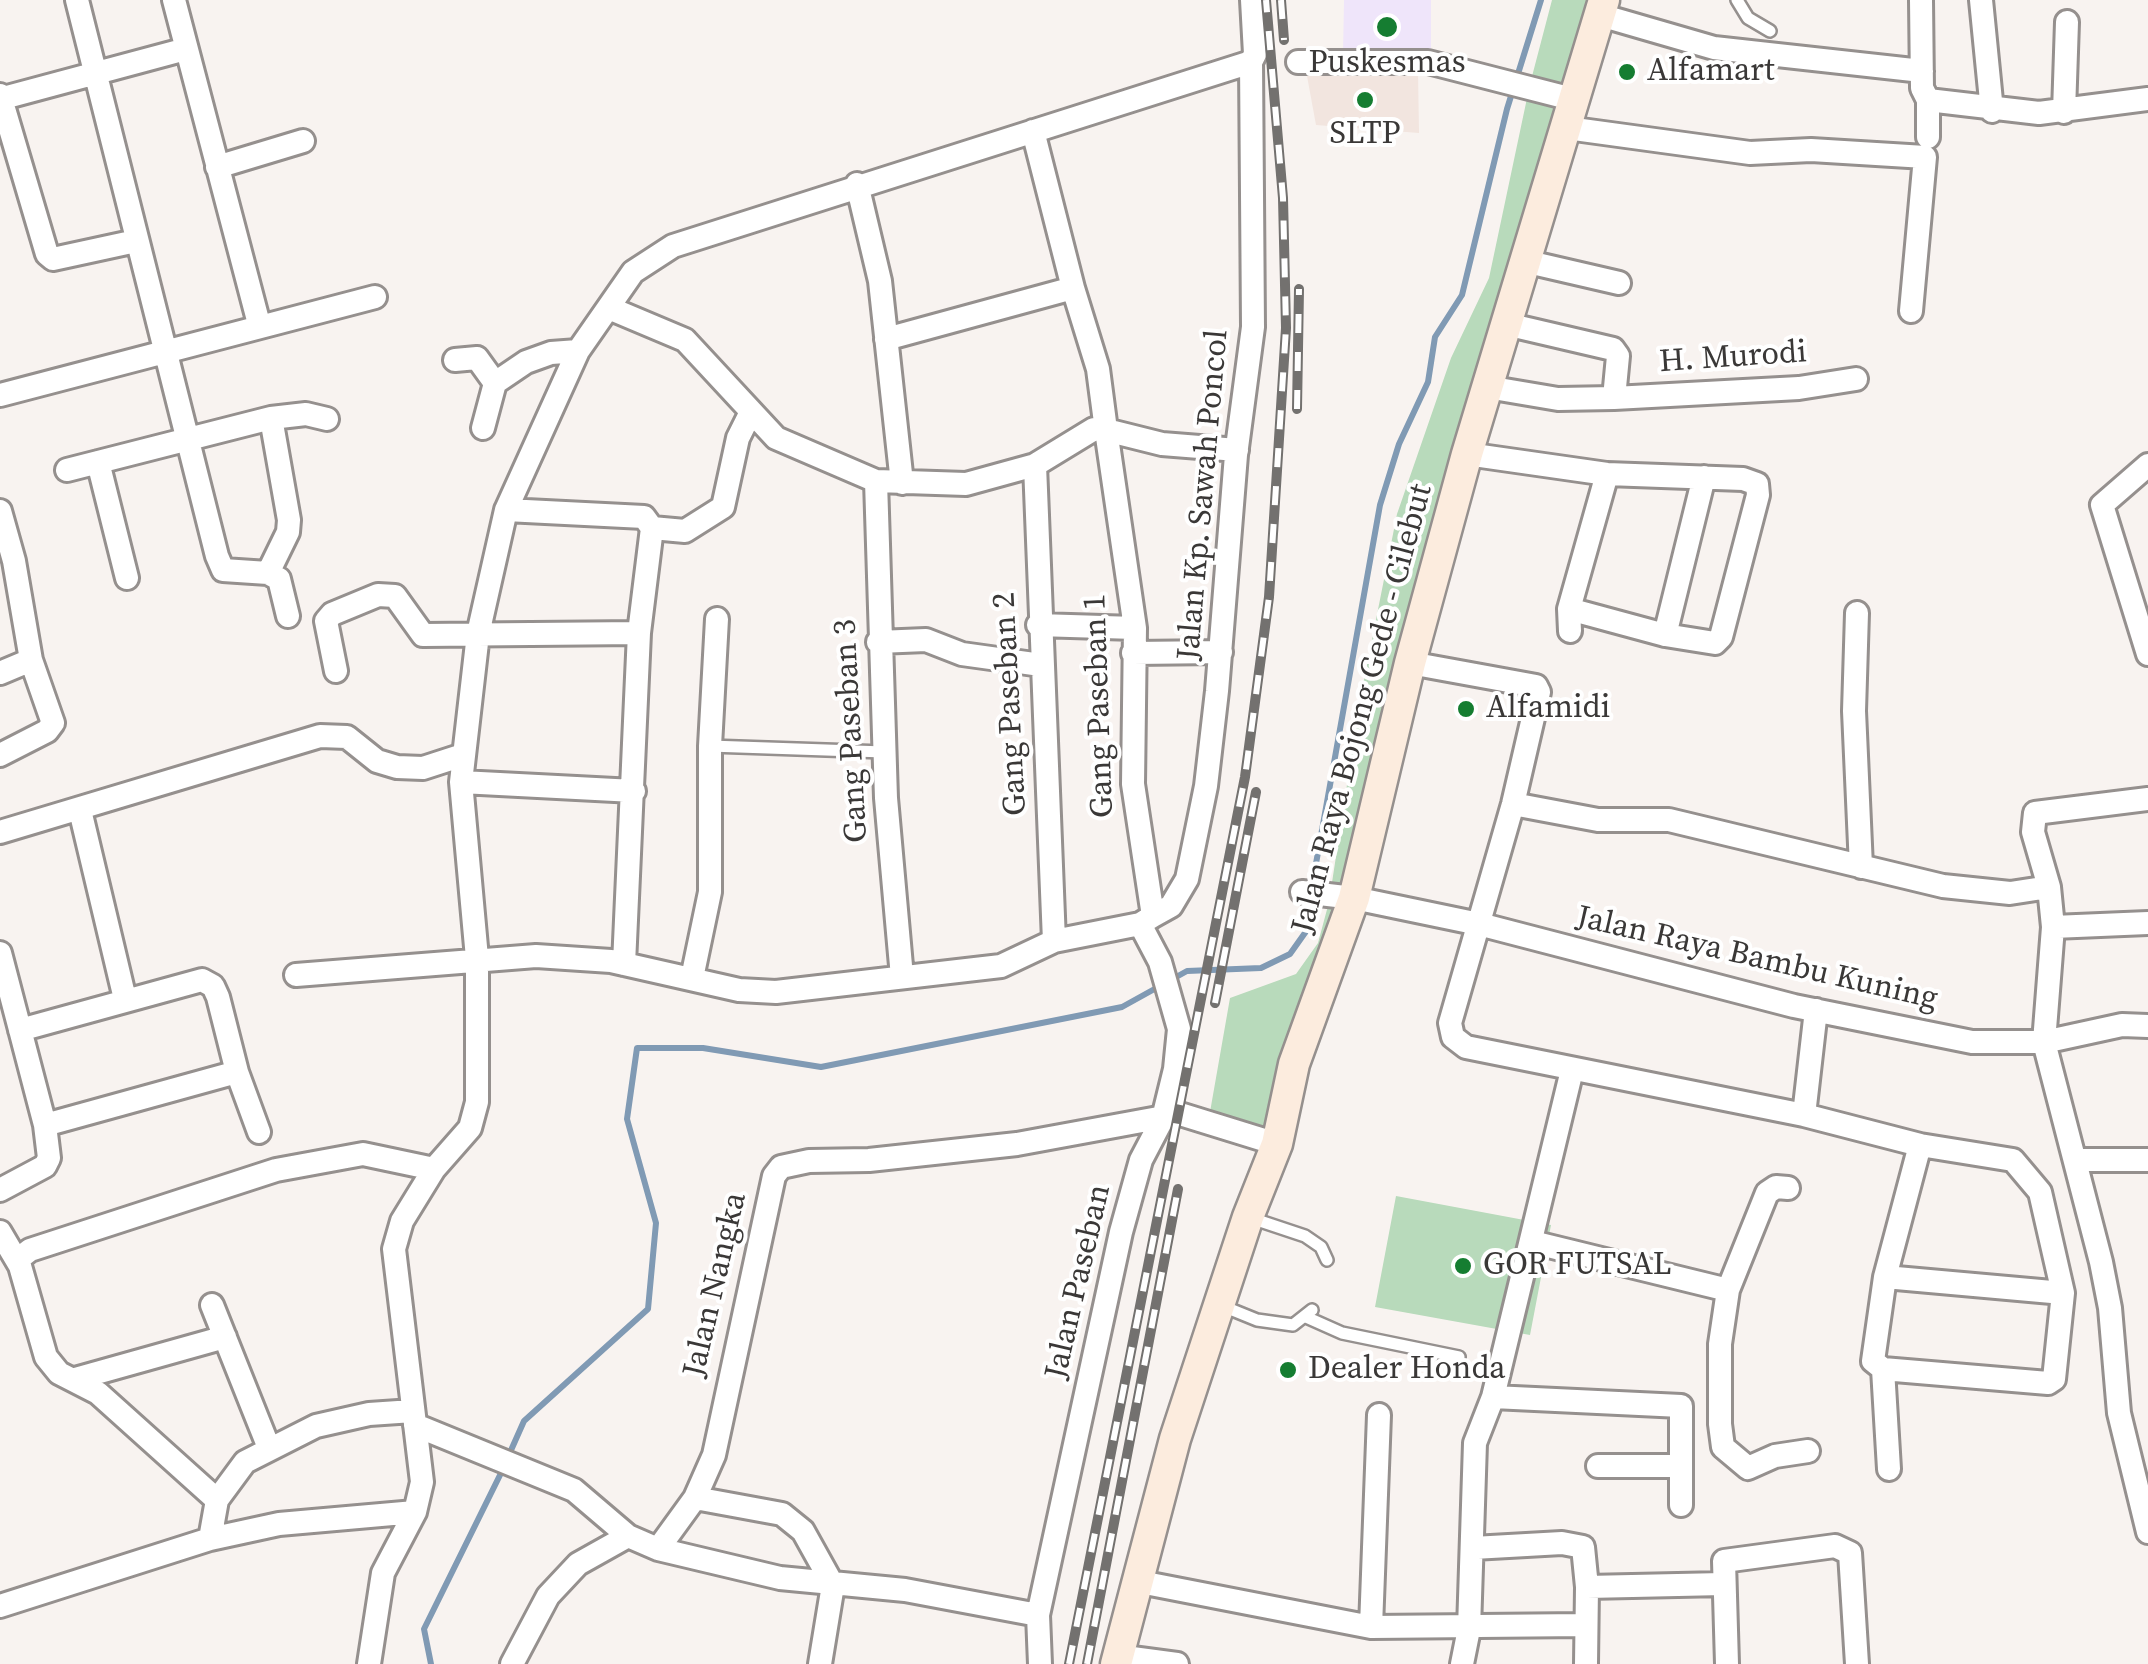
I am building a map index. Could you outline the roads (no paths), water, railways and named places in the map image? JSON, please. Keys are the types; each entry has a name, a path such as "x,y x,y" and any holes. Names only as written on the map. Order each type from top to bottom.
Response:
{"main road":[{"name":"Jalan Raya Bojong Gede - Cilebut","path":"1117,1660 1135,1581 1218,1304 1277,1144 1294,1064 1354,898 1410,663 1468,454 1602,8"}],"street":[{"path":"77,0 163,350 223,570 268,573 279,578 288,616"},
{"path":"174,0 259,324"},
{"name":"Jalan Kp. Sawah Poncol","path":"1146,920 1171,906 1187,879 1206,786 1237,450 1253,327 1256,260 1252,0"},
{"path":"1921,0 1922,88 1928,100 1928,137"},
{"path":"1982,0 1992,111"},
{"path":"1602,8 1714,48 1922,71"},
{"path":"2064,112 2067,22"},
{"path":"136,241 52,259 47,254 0,98 186,49"},
{"path":"369,1664 383,1573 416,1512 422,1482 394,1249 402,1221 434,1169 470,1128 478,1102 478,958 462,754 478,634 506,510 578,351 633,272 673,246 857,184 1252,62"},
{"path":"1298,62 1428,62 1526,88 1572,114 1750,152 1924,157 1911,311"},
{"path":"1928,100 1992,111 2064,112 2148,99"},
{"name":"Gang Paseban 1","path":"1033,131 1098,369 1134,628 1133,784 1146,920"},
{"path":"218,167 303,141"},
{"path":"857,184 880,281 902,483"},
{"path":"1524,261 1619,283"},
{"path":"886,339 1073,288"},
{"path":"0,394 375,297"},
{"path":"608,308 685,340 776,438 876,481 966,484 1035,465 1094,429 1162,444 1237,450"},
{"name":"H. Murodi","path":"1506,324 1613,349 1618,356 1614,398"},
{"path":"483,428 495,383 526,362 551,353 578,351"},
{"path":"454,360 477,358 495,383"},
{"name":"H. Murodi","path":"1487,387 1558,399 1614,398 1799,388 1856,379"},
{"path":"652,528 686,531 723,507 738,438 751,412"},
{"path":"67,470 271,418 306,414 327,419"},
{"path":"268,573 288,532 289,520 271,418"},
{"path":"1468,454 1607,474 1753,480 1758,495 1720,636 1710,643 1569,620 1607,474"},
{"path":"98,462 127,578"},
{"name":"Gang Paseban 2","path":"1035,465 1038,625 1054,941"},
{"path":"2148,465 2102,506 2148,654"},
{"path":"1665,635 1704,477"},
{"name":"Gang Paseban 3","path":"876,481 878,642 902,977"},
{"path":"506,510 644,517 652,528 639,633 624,964"},
{"path":"0,511 8,577 53,723 47,730 0,754"},
{"path":"336,671 326,621 332,614 378,595 395,596 423,636 639,633"},
{"path":"1856,614 1854,711 1861,867"},
{"path":"692,978 710,892 710,746 717,619"},
{"path":"1038,625 1134,628"},
{"path":"878,642 926,640 962,654 1041,665"},
{"path":"1133,653 1221,652"},
{"path":"0,672 31,660"},
{"path":"1410,663 1536,686 1538,692 1514,804 1450,1022 1454,1037 1466,1047 1804,1116 1920,1144 2013,1160 2040,1192 2064,1293 2054,1378 2048,1383 1883,1369"},
{"path":"0,832 320,736 347,737 377,761 397,767 422,768 462,754"},
{"path":"462,782 634,791"},
{"path":"2148,799 2034,813 2031,890 2053,927 2044,1042 2110,1308 2119,1413 2148,1532"},
{"path":"1514,804 1598,820 1669,820 1943,886 2031,890"},
{"path":"80,810 125,999"},
{"name":"Jalan Raya Bambu Kuning","path":"1313,893 1479,924 1816,1010 1972,1042 2044,1042 2122,1024 2148,1026"},
{"path":"296,975 536,956 624,964 739,990 776,992 1001,966 1054,941 1146,920"},
{"name":"Jalan Paseban","path":"1040,1664 1038,1615 1121,1232 1141,1160 1163,1118 1179,1029 1146,920"},
{"path":"2053,927 2148,923"},
{"path":"0,954 45,1125 48,1164 0,1190"},
{"path":"20,1030 202,980 213,986 237,1072 260,1132"},
{"path":"1804,1116 1816,1010"},
{"path":"1462,1664 1470,1629 1475,1442 1493,1397 1572,1070"},
{"path":"45,1125 237,1072"},
{"path":"1163,1118 1192,1116 1277,1144"},
{"name":"Jalan Nangka","path":"658,1548 696,1498 714,1456 774,1176 781,1167 809,1161 869,1160 1018,1144 1163,1118"},
{"path":"1888,1469 1883,1369 1872,1354 1885,1277 1920,1144"},
{"path":"17,1260 30,1250 276,1170 364,1154 434,1169"},
{"path":"2076,1160 2148,1160"},
{"path":"1788,1188 1776,1187 1767,1193 1728,1290 1720,1344 1723,1447 1748,1468 1774,1456 1808,1451"},
{"path":"0,1232 17,1260 46,1357 59,1373 98,1393 218,1500"},
{"path":"1532,1242 1728,1290"},
{"path":"1885,1277 2064,1293"},
{"path":"212,1305 269,1448"},
{"path":"75,1380 226,1337"},
{"path":"1493,1397 1681,1406 1681,1505"},
{"path":"210,1540 218,1500 227,1481 246,1462 269,1448 316,1426 369,1414 414,1418 492,1457 574,1490 628,1536 658,1548 780,1578 905,1590 1038,1615"},
{"path":"1371,1627 1379,1415"},
{"path":"1598,1466 1678,1466"},
{"path":"696,1498 782,1514 804,1531 833,1586 820,1664"},
{"path":"0,1606 210,1540 279,1524 416,1512"},
{"path":"512,1664 548,1596 578,1564 628,1536"},
{"path":"1473,1548 1562,1544 1584,1547 1586,1664"},
{"path":"1727,1664 1724,1561 1844,1548 1850,1553 1857,1664"},
{"path":"1135,1581 1371,1627 1585,1625"},
{"path":"1587,1587 1723,1584"},
{"path":"1117,1660 1177,1664"}],"lane":[{"path":"1737,0 1748,18 1770,32"},
{"path":"710,746 884,752"},
{"path":"1248,1217 1305,1236 1321,1247 1327,1260"},
{"path":"1218,1304 1275,1324 1294,1325 1309,1314 1342,1333 1459,1358"}],"waterway":[{"path":"1312,886 1380,505 1399,444 1428,382 1435,337 1462,295 1507,109 1541,0"},
{"path":"508,1457 524,1421 648,1309 656,1223 627,1119 637,1048 703,1048 821,1067 1122,1007 1187,971 1261,968 1290,954 1307,930 1311,898"},
{"path":"431,1664 424,1629 503,1469"}],"railway":[{"path":"1069,1664 1245,777 1269,597 1286,328 1283,198 1266,0"},
{"path":"1281,0 1284,40"},
{"path":"1297,409 1299,289"},
{"path":"1215,1003 1256,792"},
{"path":"1087,1664 1178,1189"}],"place":[{"name":"Puskesmas","path":"1387,27"},
{"name":"Alfamart","path":"1627,72"},
{"name":"SLTP","path":"1365,100"},
{"name":"Alfamidi","path":"1466,709"},
{"name":"GOR FUTSAL","path":"1463,1266"},
{"name":"Dealer Honda","path":"1288,1370"}]}
